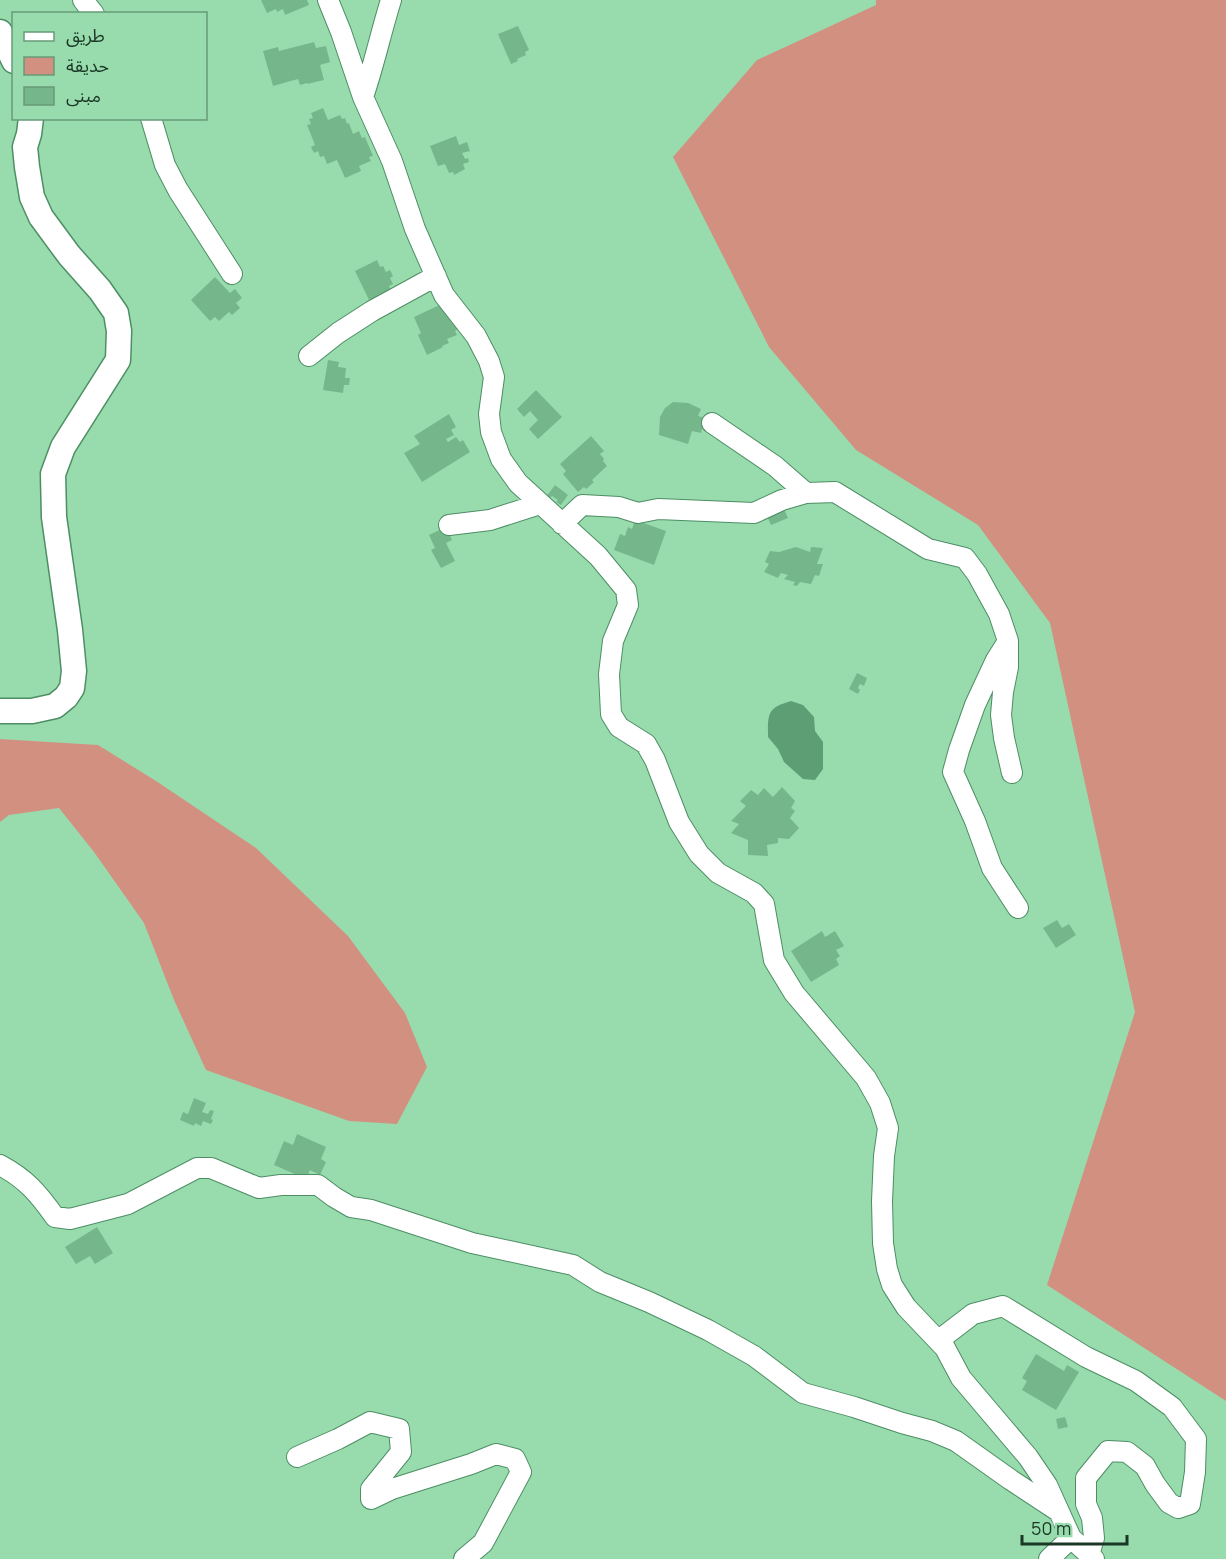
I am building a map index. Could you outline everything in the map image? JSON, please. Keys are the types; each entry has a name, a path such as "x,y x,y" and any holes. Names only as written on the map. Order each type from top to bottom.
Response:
{"main road":[{"path":"0,32 12,57"},
{"path":"0,711 32,711 55,706 66,697 72,688 74,671 54,517 52,474 63,447 118,360 119,331 116,313 41,217 32,197 25,147 31,120"}],"street":[{"path":"83,0 92,12"},
{"path":"328,0 363,97 392,160 415,229 444,295 476,336 489,361 494,377 489,414 491,432 501,459 518,483 598,556 626,590 628,605 613,641 609,674 611,714 620,727 646,744 656,760 680,822 699,854 718,873 754,893 764,904 774,960 794,993 866,1078 880,1103 888,1128 882,1201 883,1244 892,1285 906,1307 939,1340 961,1377 1028,1457 1047,1485 1071,1538 1092,1557"},
{"path":"363,97 391,0"},
{"path":"152,120 165,165 178,190 231,274"},
{"path":"309,356 338,333 372,311 436,276"},
{"path":"712,423 775,466 806,493"},
{"path":"562,524 582,505 620,507 638,513 658,509 754,513 782,500 806,493 835,492 928,549 965,558 977,574 999,614 1008,642 1008,668 1001,715 1012,773"},
{"path":"449,525 490,520 540,504"},
{"path":"1008,642 996,660 975,705 958,750 953,772 992,868 1018,908"},
{"path":"0,1165 29,1184 55,1217 70,1219 128,1204 197,1168 211,1168 259,1188 280,1185 318,1185 351,1207 371,1210 472,1243 573,1265 600,1282 649,1302 717,1335 754,1356 803,1393 932,1431 956,1441 1059,1512"},
{"path":"939,1340 973,1314 1003,1306 1086,1357 1136,1381 1172,1407 1196,1439 1195,1472 1190,1504 1178,1508 1169,1503 1144,1466 1127,1452 1108,1451 1086,1478 1086,1504 1092,1518 1094,1538 1092,1557"},
{"path":"297,1457 370,1422 399,1429 401,1452 371,1489 371,1499 496,1454 514,1459 521,1472 483,1543 464,1559"},
{"path":"1049,1559 1071,1538"},
{"path":"1060,1559 1071,1538"}],"green space":[{"path":"876,0 1226,0 1226,1401 1047,1285 1135,1012 1050,623 978,525 856,450 769,347 673,157 757,60 876,5"},
{"path":"0,739 98,745 256,848 348,936 405,1013 427,1067 397,1124 349,1121 206,1070 174,1000 144,923 94,852 59,808 9,815 0,822"}],"shaded area":[{"path":"791,701 803,705 814,717 815,731 823,742 823,769 815,780 803,779 784,762 778,749 768,737 770,713 777,706"}],"building":[{"path":"261,0 307,0 309,5 285,15 283,9 267,13"},
{"path":"518,26 529,50 525,52 526,55 511,64 498,34"},
{"path":"314,42 316,48 326,46 330,62 320,65 324,80 300,85 298,79 273,86 263,51 278,47 279,51"},
{"path":"323,108 328,120 340,115 342,119 345,118 347,124 349,123 353,134 359,131 362,138 365,137 373,156 369,157 371,161 359,166 361,171 345,178 337,160 327,164 324,156 320,157 318,151 314,153 311,147 315,145 307,125 311,124 309,119 313,118 311,113"},
{"path":"456,136 459,145 467,142 470,151 462,153 469,162 463,164 465,169 454,175 453,172 449,173 445,164 438,166 430,146"},
{"path":"377,260 380,267 383,266 386,272 390,270 393,276 390,278 393,284 389,286 391,291 380,303 377,297 369,300 355,271"},
{"path":"215,277 230,293 235,289 242,298 236,303 240,308 232,315 229,312 219,321 215,317 210,321 191,300"},
{"path":"446,302 458,329 455,331 457,335 447,339 449,343 443,347 427,355 418,335 421,333 414,317"},
{"path":"328,360 339,362 338,367 346,368 345,378 350,378 349,385 344,385 343,393 323,390"},
{"path":"536,390 562,417 538,439 529,429 538,420 530,411 524,417 517,409"},
{"path":"673,402 688,403 701,409 698,416 705,418 701,433 692,431 688,444 659,435 660,417 665,408"},
{"path":"449,414 456,427 451,430 454,435 446,439 448,442 456,437 460,442 463,440 470,452 422,482 404,453 420,444 414,436"},
{"path":"591,436 604,451 600,454 607,466 592,480 594,482 578,492 563,474 566,471 560,464"},
{"path":"555,485 568,495 561,505 552,496 549,499 546,497"},
{"path":"784,509 788,518 771,525 767,516"},
{"path":"635,520 666,531 654,565 614,550 620,534 625,536 628,527 632,529"},
{"path":"446,527 452,540 446,543 455,561 441,568 431,550 435,548 429,535"},
{"path":"796,547 810,552 811,547 823,548 817,564 823,564 819,576 815,575 811,584 800,582 797,586 793,585 795,582 784,579 788,575 781,573 778,578 764,572 769,564 765,562 770,551 779,552"},
{"path":"857,673 867,678 864,686 860,684 858,694 849,689"},
{"path":"782,787 795,801 791,808 795,811 790,818 799,828 789,839 778,838 778,843 767,845 768,856 748,855 748,840 731,833 739,824 731,821 746,806 740,801 751,790 758,795 764,788 773,797"},
{"path":"1057,920 1062,928 1069,924 1076,935 1056,948 1043,928"},
{"path":"822,931 825,937 835,931 844,946 836,950 840,956 836,959 839,965 811,982 791,951"},
{"path":"194,1098 206,1103 202,1112 208,1114 210,1110 214,1111 211,1124 203,1121 201,1126 195,1123 194,1126 180,1120 183,1112 188,1114"},
{"path":"297,1134 326,1147 321,1159 326,1162 320,1175 310,1170 306,1179 274,1165 284,1141 293,1145"},
{"path":"97,1227 113,1253 95,1264 90,1256 76,1264 65,1247"},
{"path":"1036,1354 1064,1371 1067,1365 1079,1372 1056,1410 1022,1390 1027,1381 1022,1378"},
{"path":"1065,1417 1068,1427 1058,1429 1056,1419"}]}
